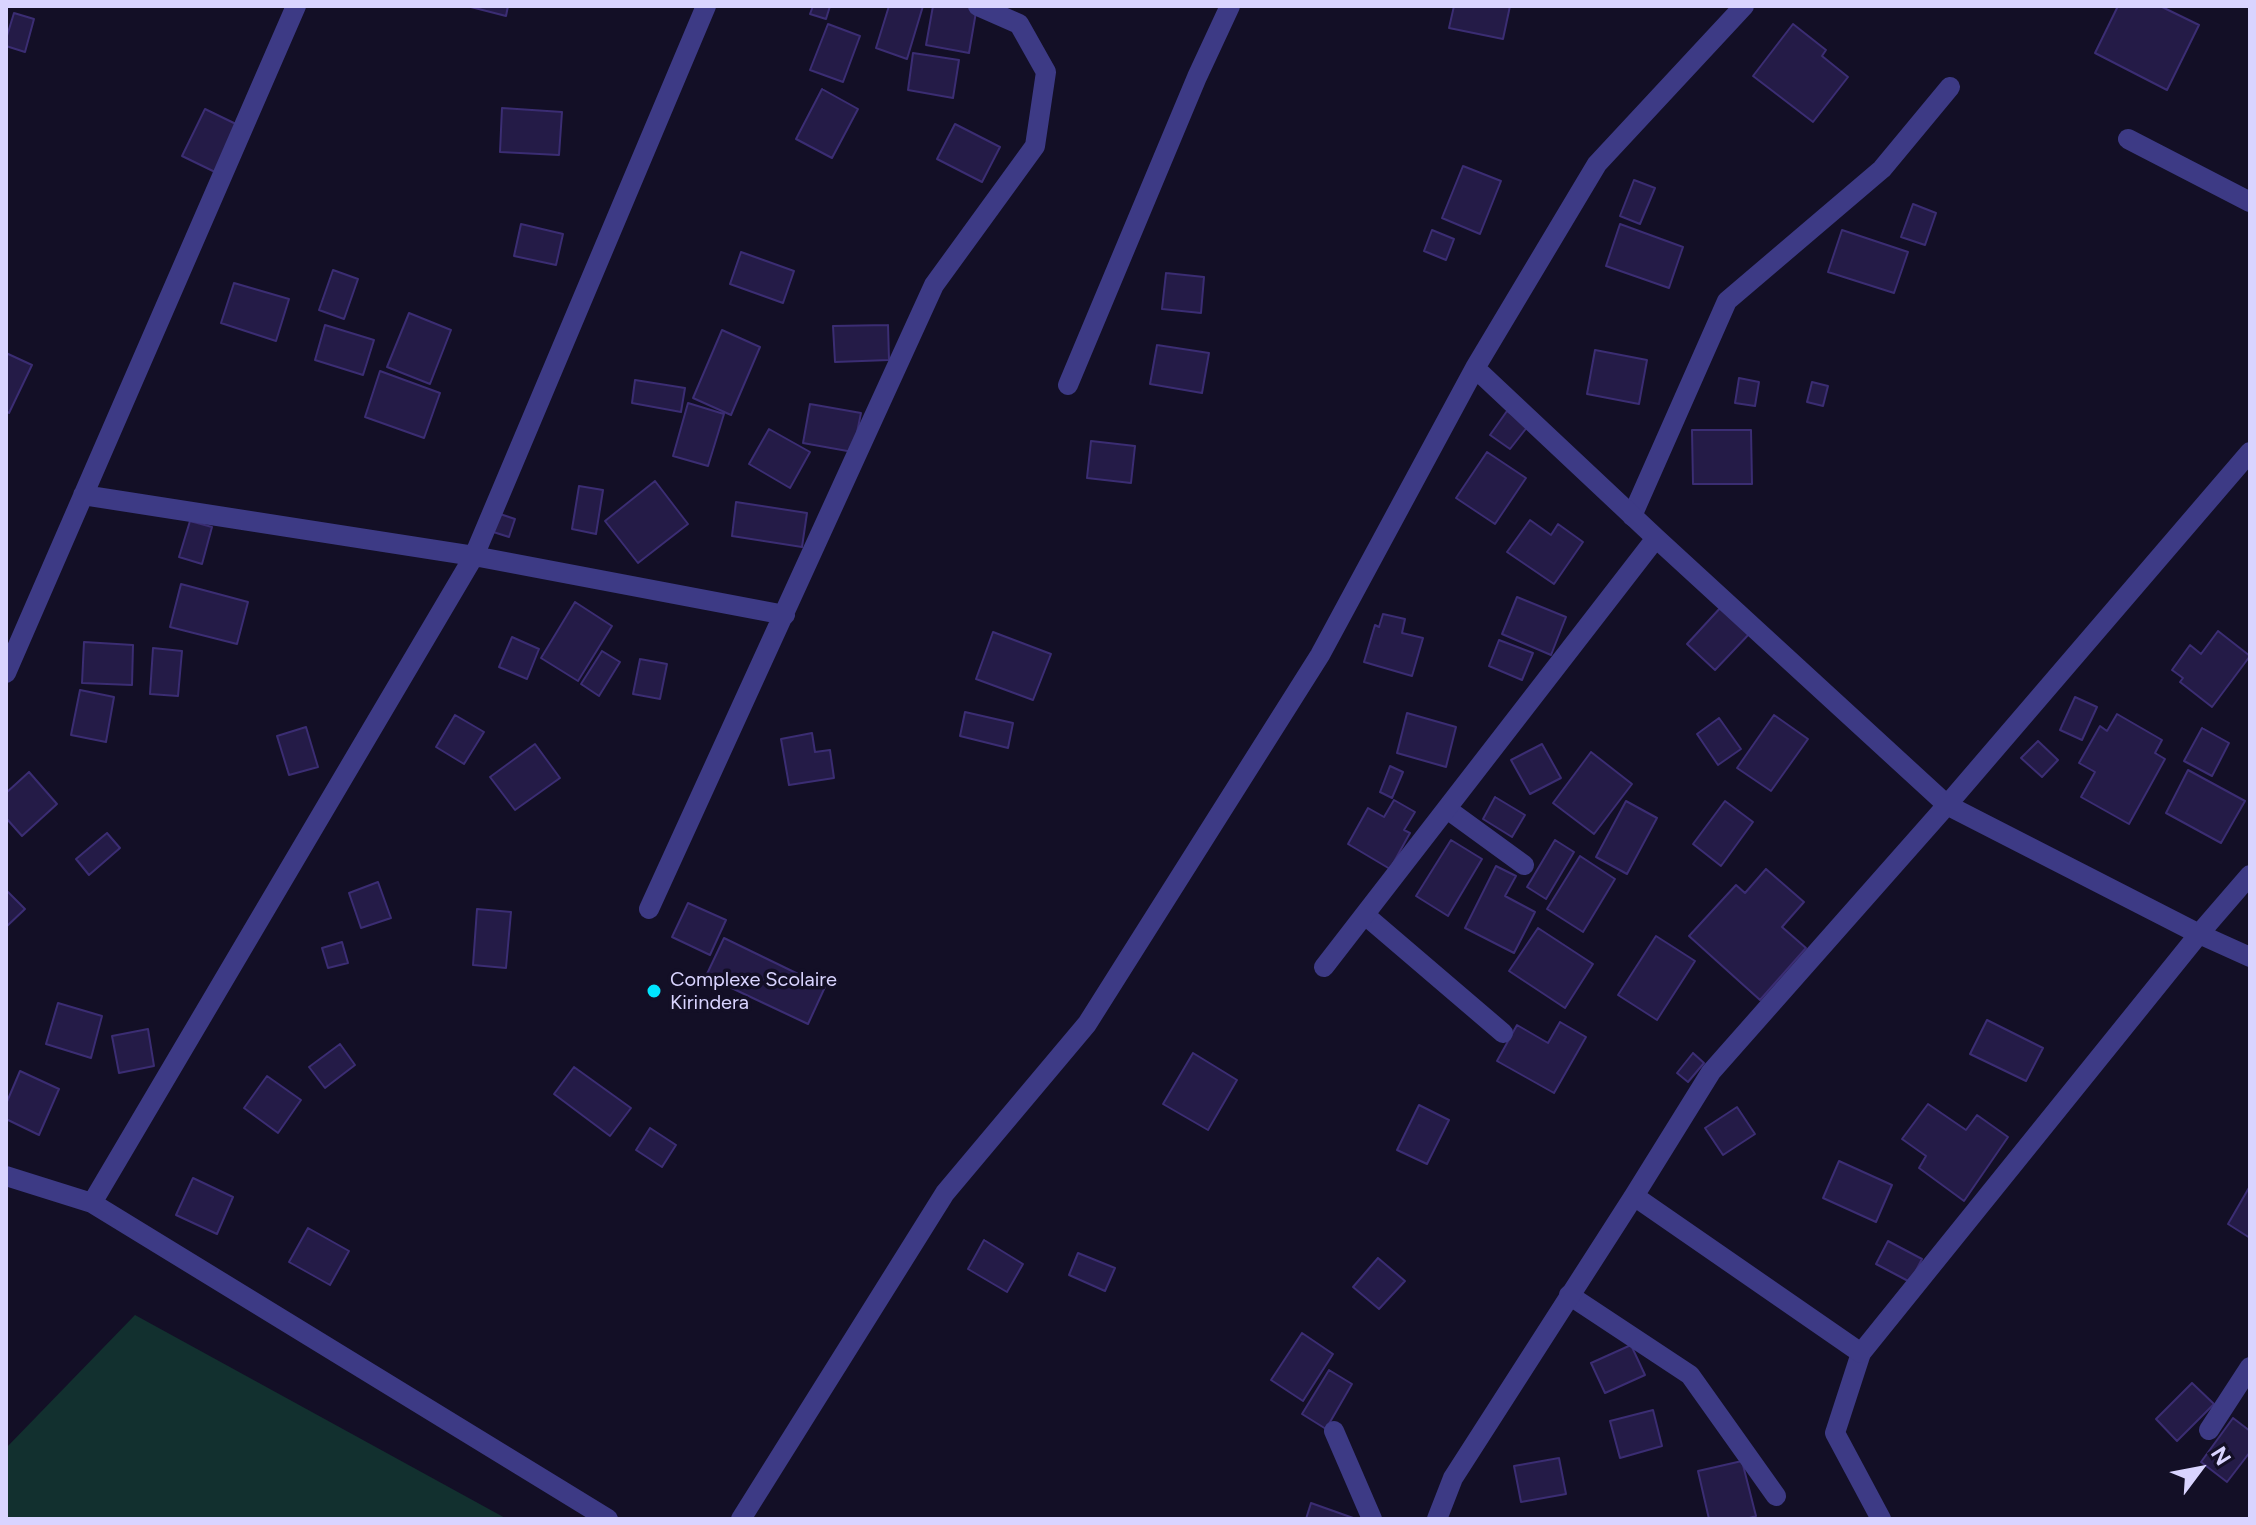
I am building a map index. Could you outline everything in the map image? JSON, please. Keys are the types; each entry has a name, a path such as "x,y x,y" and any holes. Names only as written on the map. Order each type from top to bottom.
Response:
{"street":[{"path":"6,673 296,6"},
{"path":"92,1203 474,556 706,6"},
{"path":"649,909 934,285 1035,146 1046,72 1019,24 978,6"},
{"path":"1068,385 1197,77 1230,6"},
{"path":"741,1519 945,1193 1087,1024 1320,655 1475,368 1597,164 1744,6"},
{"path":"1632,516 1727,301 1882,169 1950,87"},
{"path":"2128,139 2250,202"},
{"path":"1475,368 1947,805 2250,957"},
{"path":"1437,1519 1453,1478 1711,1072 1947,805 2250,452"},
{"path":"83,495 474,556 785,615"},
{"path":"1324,967 1656,538"},
{"path":"1447,809 1524,865"},
{"path":"1881,1519 1835,1433 1861,1353 2250,875"},
{"path":"1365,915 1503,1033"},
{"path":"6,1176 92,1203 608,1519"},
{"path":"1634,1196 1861,1353"},
{"path":"1569,1295 1690,1375 1776,1496"},
{"path":"2209,1430 2250,1367"},
{"path":"1334,1431 1372,1519"}],"green space":[{"path":"135,1315 507,1519 6,1519 6,1448"}],"building":[{"path":"467,6 508,6 506,16"},
{"path":"813,6 830,6 826,19 810,14"},
{"path":"889,6 923,6 907,59 876,48"},
{"path":"933,6 977,6 969,53 926,45"},
{"path":"1454,6 1510,6 1503,39 1449,28"},
{"path":"2118,6 2160,6 2199,25 2167,90 2095,53"},
{"path":"14,13 34,19 25,52 6,46"},
{"path":"828,24 860,36 843,82 810,70"},
{"path":"1793,24 1826,50 1822,56 1848,77 1813,122 1753,76"},
{"path":"913,53 959,60 953,98 908,90"},
{"path":"822,89 858,109 832,158 796,139"},
{"path":"502,108 562,112 559,155 500,152"},
{"path":"205,109 238,125 215,172 182,156"},
{"path":"955,124 1000,147 982,182 937,159"},
{"path":"1463,166 1501,181 1480,234 1442,218"},
{"path":"1634,180 1655,188 1640,224 1620,216"},
{"path":"1913,204 1936,213 1925,245 1901,237"},
{"path":"521,224 563,234 556,265 514,256"},
{"path":"1620,224 1683,247 1669,288 1606,266"},
{"path":"1432,230 1454,239 1446,260 1424,251"},
{"path":"1842,230 1908,252 1894,293 1828,272"},
{"path":"741,252 794,271 783,303 730,284"},
{"path":"333,270 358,279 344,319 319,310"},
{"path":"1166,273 1204,277 1201,313 1162,309"},
{"path":"234,283 289,299 276,341 221,323"},
{"path":"409,313 451,330 430,384 387,367"},
{"path":"325,325 374,340 363,375 315,360"},
{"path":"888,325 889,360 835,362 833,326"},
{"path":"722,330 760,347 731,415 693,398"},
{"path":"1157,345 1209,353 1202,393 1150,384"},
{"path":"1595,350 1647,360 1639,404 1587,394"},
{"path":"6,353 32,365 9,413 6,411"},
{"path":"380,371 440,393 424,438 365,417"},
{"path":"1739,378 1759,382 1755,406 1735,403"},
{"path":"635,380 685,388 681,412 632,403"},
{"path":"1812,382 1828,386 1823,406 1807,402"},
{"path":"688,403 724,414 708,466 673,456"},
{"path":"810,404 861,413 853,452 803,443"},
{"path":"1507,411 1528,426 1510,449 1490,435"},
{"path":"769,429 810,452 790,488 749,464"},
{"path":"1692,430 1751,430 1752,484 1693,484"},
{"path":"1091,441 1135,446 1131,483 1087,478"},
{"path":"1487,452 1526,478 1495,524 1456,498"},
{"path":"655,481 688,524 638,563 605,521"},
{"path":"579,486 603,490 596,534 572,529"},
{"path":"736,502 807,513 802,547 732,536"},
{"path":"494,512 515,519 509,537 487,530"},
{"path":"1530,520 1551,535 1558,524 1583,542 1554,584 1507,552"},
{"path":"190,521 212,527 202,564 179,557"},
{"path":"181,584 248,602 237,644 170,627"},
{"path":"1517,597 1566,617 1551,655 1502,634"},
{"path":"575,602 612,626 578,681 541,658"},
{"path":"1722,606 1751,632 1715,670 1687,644"},
{"path":"1383,614 1405,619 1402,633 1423,638 1412,676 1364,662 1375,625 1379,627"},
{"path":"2218,631 2250,656 2212,707 2180,682 2183,678 2172,670 2190,645 2201,654"},
{"path":"993,632 1051,654 1033,700 976,679"},
{"path":"512,637 539,649 527,679 499,667"},
{"path":"1499,640 1533,653 1522,680 1489,666"},
{"path":"84,642 133,645 132,685 82,683"},
{"path":"153,648 182,651 178,696 150,694"},
{"path":"602,651 620,662 599,696 581,684"},
{"path":"640,659 667,664 660,699 633,694"},
{"path":"80,690 114,697 106,742 71,735"},
{"path":"2075,697 2097,707 2082,740 2060,730"},
{"path":"965,712 1013,723 1008,748 960,736"},
{"path":"1407,713 1456,727 1446,767 1397,753"},
{"path":"2117,714 2162,740 2155,753 2165,759 2129,824 2081,797 2095,772 2079,763 2100,726 2107,731"},
{"path":"455,715 484,732 464,764 436,747"},
{"path":"1774,715 1808,739 1771,791 1737,768"},
{"path":"1719,718 1741,749 1718,765 1697,734"},
{"path":"306,727 318,767 289,775 277,736"},
{"path":"2202,728 2229,743 2212,776 2184,761"},
{"path":"812,733 815,752 830,750 834,778 789,785 781,739"},
{"path":"2038,741 2058,760 2042,777 2021,758"},
{"path":"535,744 560,778 515,810 490,777"},
{"path":"1542,744 1561,778 1530,794 1511,760"},
{"path":"1591,752 1632,784 1594,834 1553,803"},
{"path":"1390,766 1403,772 1392,798 1380,792"},
{"path":"2188,770 2245,801 2221,843 2166,813"},
{"path":"29,772 57,804 22,836 6,818 6,793"},
{"path":"1495,797 1525,815 1512,837 1483,819"},
{"path":"1394,800 1415,812 1404,830 1410,833 1390,869 1348,844 1368,808 1384,817"},
{"path":"1626,801 1657,818 1627,874 1596,857"},
{"path":"1725,801 1753,822 1721,866 1693,844"},
{"path":"107,833 120,848 89,875 76,859"},
{"path":"1451,840 1482,859 1448,916 1416,896"},
{"path":"1555,840 1574,852 1546,899 1527,887"},
{"path":"1580,856 1615,879 1583,932 1547,909"},
{"path":"1496,866 1516,876 1505,896 1535,912 1514,953 1465,928"},
{"path":"1766,869 1804,902 1782,927 1806,948 1760,1000 1689,936 1736,885 1745,893"},
{"path":"378,882 391,918 361,928 349,893"},
{"path":"6,890 25,909 6,927"},
{"path":"688,903 726,920 710,955 672,937"},
{"path":"477,909 511,912 506,968 473,965"},
{"path":"1538,928 1593,964 1565,1008 1509,971"},
{"path":"1656,936 1695,961 1657,1020 1618,995"},
{"path":"724,938 825,987 808,1024 706,976"},
{"path":"342,942 348,963 328,968 322,948"},
{"path":"58,1003 102,1016 91,1058 46,1044"},
{"path":"1987,1020 2043,1048 2026,1081 1970,1054"},
{"path":"1560,1022 1586,1037 1554,1093 1497,1061 1517,1025 1548,1043"},
{"path":"148,1029 154,1066 119,1073 112,1036"},
{"path":"340,1044 355,1065 325,1088 309,1067"},
{"path":"1193,1053 1237,1080 1208,1130 1163,1104"},
{"path":"1693,1053 1704,1063 1688,1082 1677,1073"},
{"path":"574,1067 631,1108 610,1136 554,1094"},
{"path":"20,1071 59,1089 39,1135 6,1119 6,1104"},
{"path":"267,1076 301,1100 278,1133 244,1108"},
{"path":"1928,1104 1966,1130 1977,1115 2008,1137 1964,1201 1919,1168 1926,1156 1902,1139"},
{"path":"1419,1105 1449,1120 1427,1164 1397,1150"},
{"path":"1737,1107 1755,1134 1723,1155 1705,1128"},
{"path":"650,1128 676,1145 662,1167 636,1150"},
{"path":"1839,1161 1892,1185 1876,1222 1823,1198"},
{"path":"193,1178 233,1197 217,1234 176,1215"},
{"path":"2250,1186 2250,1238 2228,1224"},
{"path":"308,1228 349,1251 330,1285 289,1262"},
{"path":"984,1240 1023,1264 1007,1292 968,1269"},
{"path":"1888,1241 1922,1259 1910,1282 1876,1264"},
{"path":"1078,1253 1115,1268 1105,1291 1069,1275"},
{"path":"1378,1258 1405,1281 1379,1309 1353,1287"},
{"path":"1302,1333 1333,1354 1303,1401 1271,1380"},
{"path":"1631,1345 1645,1375 1605,1393 1591,1363"},
{"path":"1329,1370 1352,1384 1326,1429 1302,1414"},
{"path":"2192,1383 2214,1404 2177,1441 2156,1419"},
{"path":"1653,1410 1662,1446 1620,1458 1610,1421"},
{"path":"2233,1418 2250,1431 2250,1452 2227,1482 2201,1462"},
{"path":"1559,1458 1566,1494 1521,1502 1514,1466"},
{"path":"1742,1461 1756,1516 1709,1519 1698,1471"},
{"path":"1311,1503 1356,1519 1306,1519"}],"place":[{"name":"Complexe Scolaire Kirindera","path":"654,991"}]}
